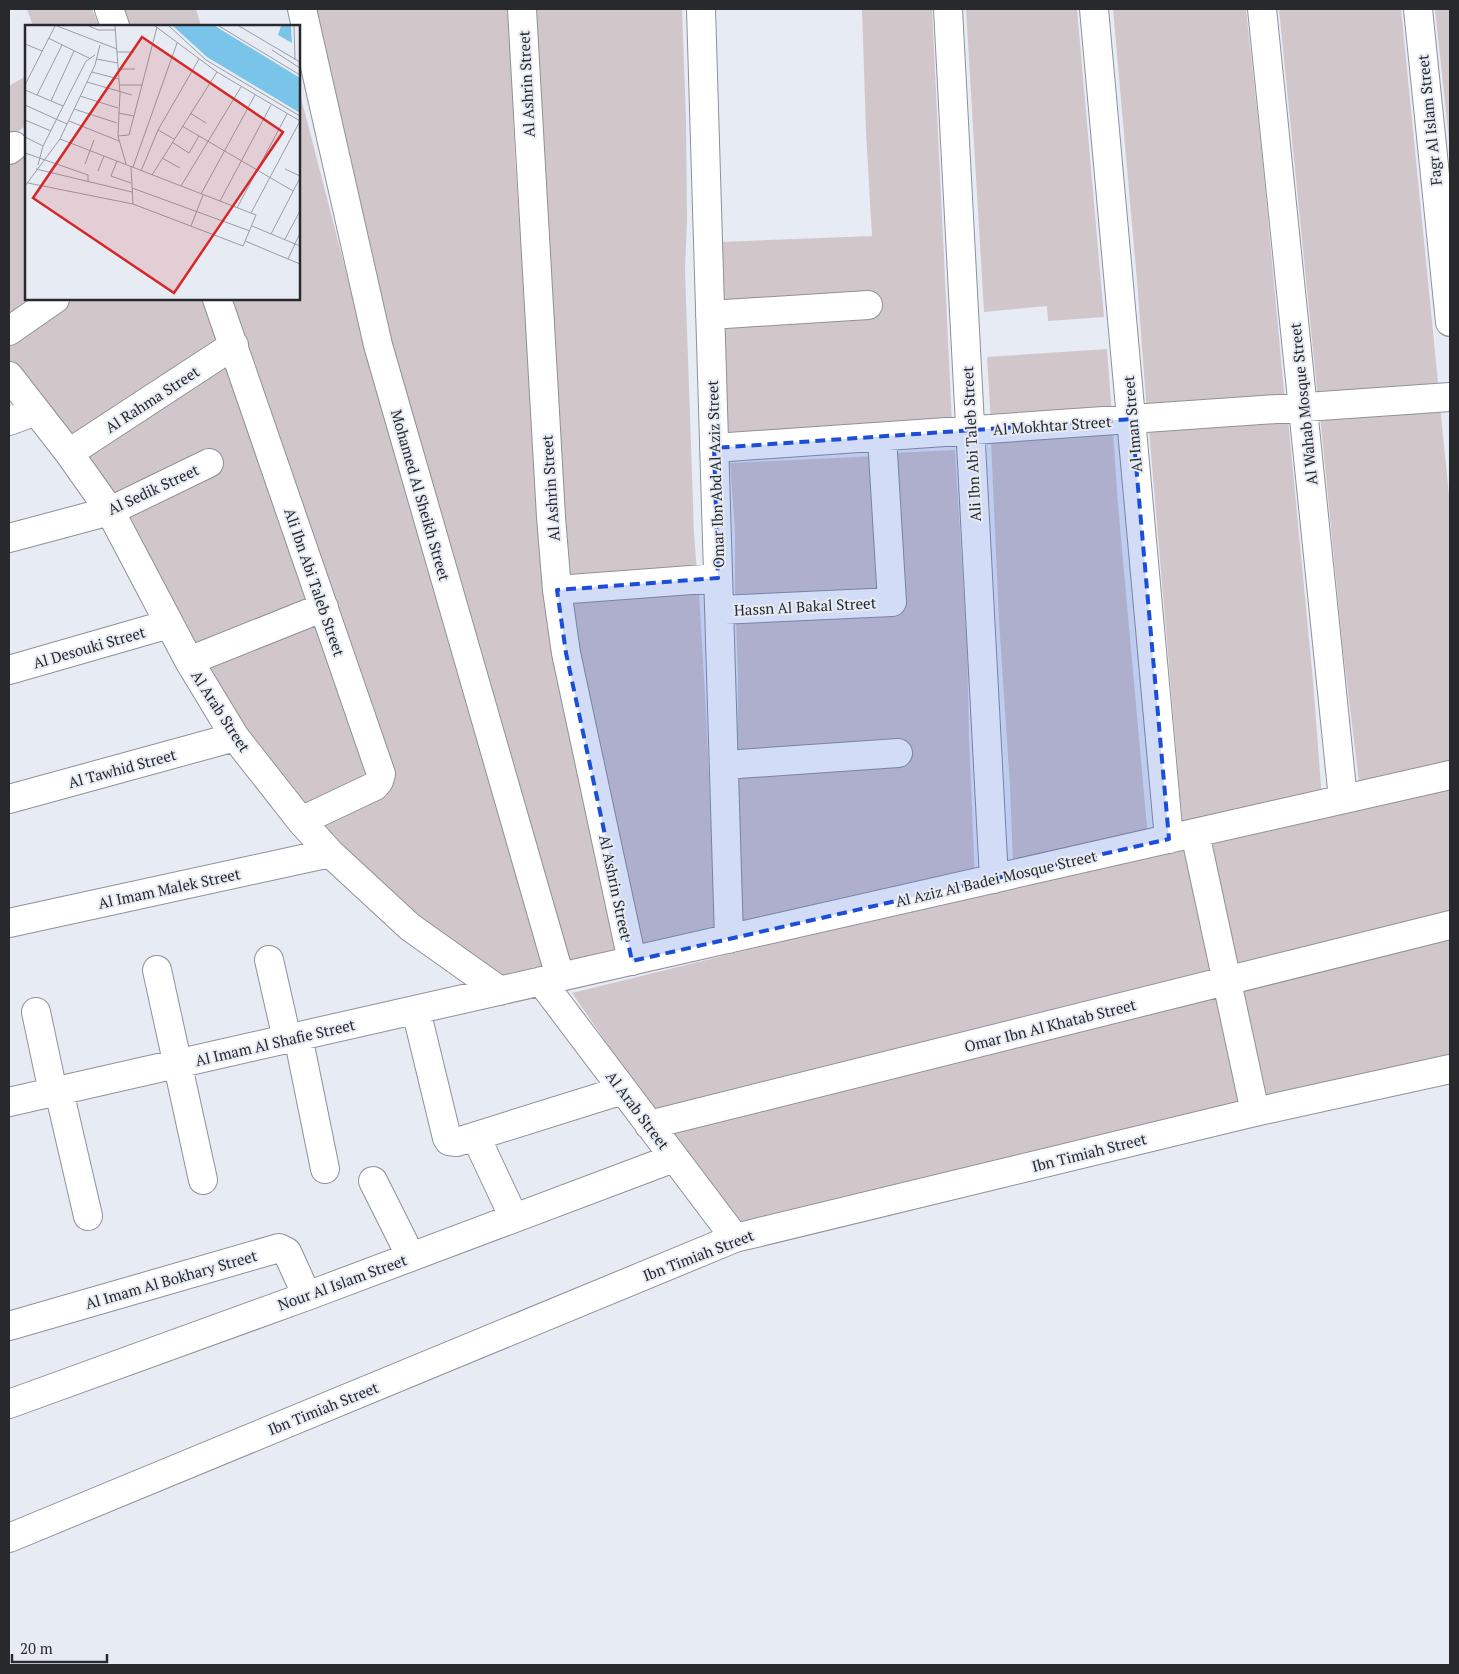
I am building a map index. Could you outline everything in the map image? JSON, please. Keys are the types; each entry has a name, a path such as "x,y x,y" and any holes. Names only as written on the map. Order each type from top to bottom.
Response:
{"street":[{"path":"108,9 115,25"},
{"name":"Mohamed Al Sheikh Street","path":"302,9 378,345 550,979"},
{"name":"Al Ashrin Street","path":"522,9 550,507 557,590 566,653 632,961"},
{"name":"Omar Ibn Abd Al Aziz Street","path":"701,9 729,939"},
{"name":"Ali Ibn Abi Taleb Street","path":"948,9 994,879"},
{"name":"Al Iman Street","path":"1094,9 1168,839"},
{"name":"Al Wahab Mosque Street","path":"1262,9 1343,799"},
{"name":"Fagr Al Islam Street","path":"1418,9 1450,322"},
{"path":"9,331 54,300"},
{"name":"Ali Ibn Abi Taleb Street","path":"217,300 381,774 375,786 300,821"},
{"path":"710,315 868,304"},
{"name":"Al Rahma Street","path":"69,453 234,345"},
{"name":"Al Arab Street","path":"9,376 69,453 110,511 189,661 236,737 300,821 330,853 410,927 500,991"},
{"name":"Al Mokhtar Street","path":"714,448 1450,397"},
{"path":"9,421 36,411"},
{"name":"Hassn Al Bakal Street","path":"719,610 892,602 882,436"},
{"name":"Al Sedik Street","path":"9,538 110,511 209,463"},
{"path":"557,590 718,578"},
{"path":"189,661 324,607"},
{"name":"Al Desouki Street","path":"9,670 169,624"},
{"name":"Al Tawhid Street","path":"9,799 236,737"},
{"path":"724,765 898,753"},
{"name":"Al Aziz Al Badei Mosque Street","path":"550,979 1450,775"},
{"path":"1195,833 1255,1112"},
{"name":"Al Imam Malek Street","path":"9,923 330,853"},
{"name":"Omar Ibn Al Khatab Street","path":"649,1125 1450,926"},
{"path":"270,960 293,1038 325,1169"},
{"path":"157,970 203,1180"},
{"name":"Al Imam Al Shafie Street","path":"9,1102 550,979"},
{"name":"Al Arab Street","path":"550,979 623,1090 734,1238"},
{"path":"416,1010 447,1138 453,1143 623,1090"},
{"path":"36,1012 88,1216"},
{"name":"Ibn Timiah Street","path":"9,1538 734,1238 1255,1112 1450,1069"},
{"path":"476,1136 514,1218"},
{"name":"Nour Al Islam Street","path":"9,1404 307,1296 674,1158"},
{"path":"373,1181 411,1257"},
{"name":"Al Imam Al Bokhary Street","path":"9,1326 279,1248 287,1252 307,1296"}],"highlighted area":[{"path":"1132,419 1169,839 632,961 566,653 557,590 718,578 714,448"}],"building":[{"path":"27,9 92,9 99,25 33,25"},
{"path":"122,9 196,9 201,25 129,25"},
{"path":"316,9 509,9 515,159 528,342 620,957 567,969 398,383"},
{"path":"533,9 682,9 686,117 687,220 685,271 697,573 565,579"},
{"path":"862,9 932,9 952,423 727,440 723,324 876,314 875,293 722,303 721,242 872,236"},
{"path":"966,9 1077,9 1104,317 1048,321 1047,306 984,312"},
{"path":"1113,9 1246,9 1263,165 1285,402 1147,413"},
{"path":"1279,9 1401,9 1439,392 1318,400"},
{"path":"1435,9 1450,9 1450,140 1449,140"},
{"path":"25,77 25,129 24,127 9,138 9,86"},
{"path":"300,94 366,349 552,973 502,984 429,930 312,825 385,789 395,775 322,560 227,300 300,300"},
{"path":"25,150 25,300 36,300 9,318 9,161"},
{"path":"73,300 207,300 224,341 73,443 9,360 9,343"},
{"path":"1107,349 1112,415 991,422 987,357"},
{"path":"231,356 316,603 194,652 123,515 80,453"},
{"path":"1440,406 1450,505 1450,770 1360,790 1343,651 1320,415"},
{"path":"1288,419 1313,681 1322,799 1183,830 1149,430"},
{"path":"1113,433 1148,838 1013,864 991,441"},
{"path":"955,450 967,646 975,879 742,930 737,774 738,681 736,616 900,608 890,453"},
{"path":"876,456 884,593 735,601 735,531 730,463"},
{"path":"699,592 716,937 637,953 570,600"},
{"path":"320,617 374,771 302,814 200,663"},
{"path":"1450,785 1450,920 1231,973 1202,845"},
{"path":"1189,849 1216,976 655,1113 572,993 791,939"},
{"path":"1450,935 1450,1060 1258,1103 1233,989"},
{"path":"1221,992 1247,1110 741,1228 666,1127"}]}
